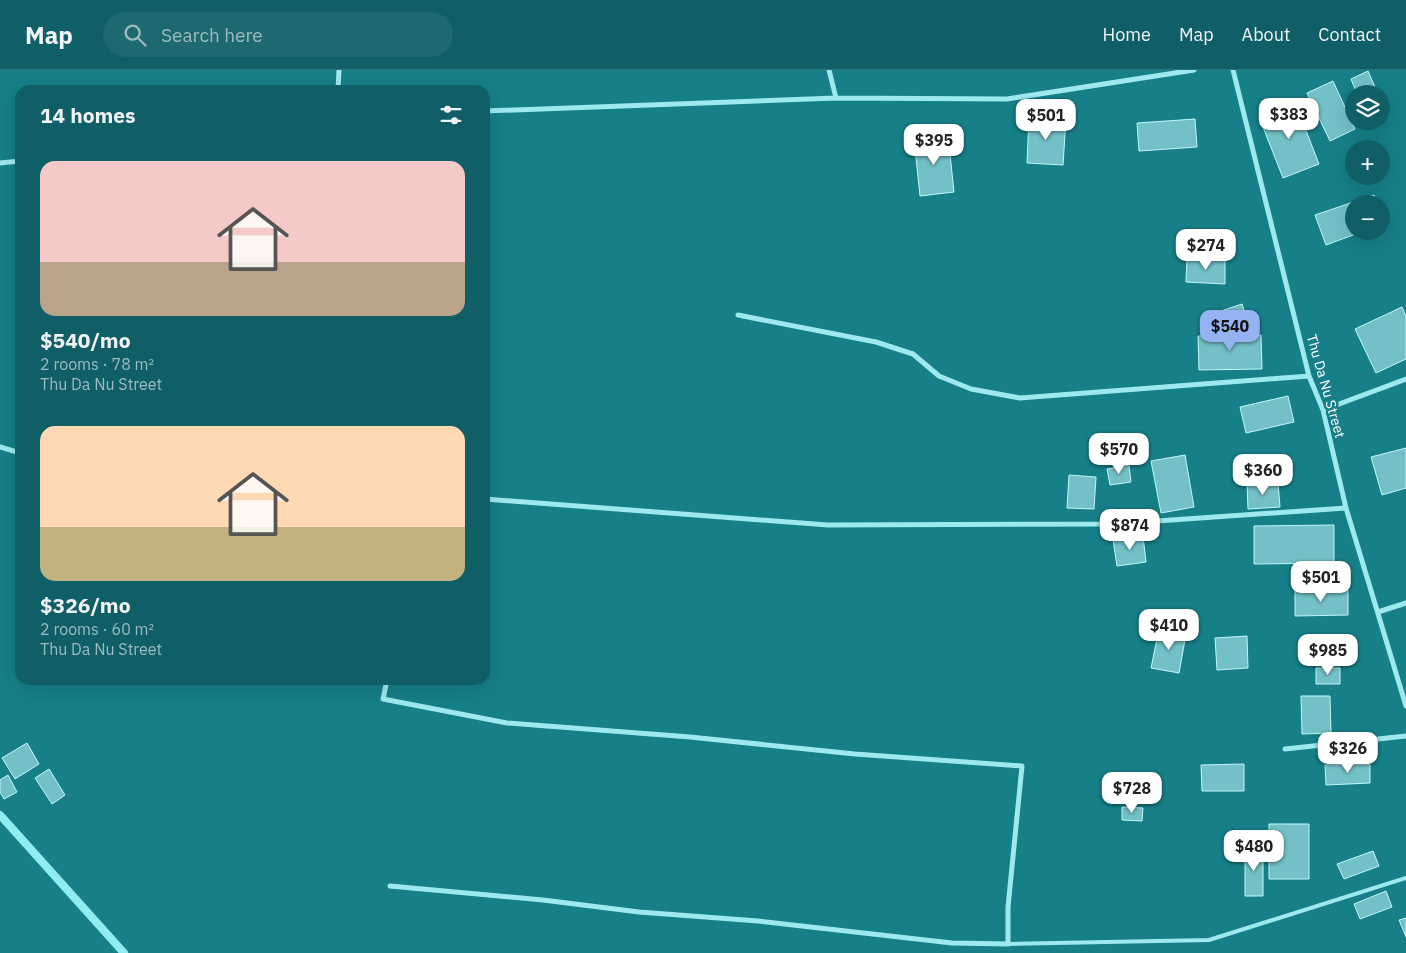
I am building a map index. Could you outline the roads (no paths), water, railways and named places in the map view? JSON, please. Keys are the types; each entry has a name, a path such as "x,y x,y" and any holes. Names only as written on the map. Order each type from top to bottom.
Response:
{"street":[{"path":"338,85 339,70"},
{"path":"829,70 836,98"},
{"path":"490,111 836,98 1006,99 1194,70"},
{"name":"Thu Da Nu Street","path":"1233,70 1309,376 1323,410 1346,508 1406,706"},
{"path":"0,164 15,162"},
{"path":"738,315 876,342 913,354 939,376 971,388 1020,398 1309,376"},
{"path":"1323,410 1406,379"},
{"path":"0,447 15,452"},
{"path":"490,499 828,525 1114,524 1346,508"},
{"path":"1378,612 1406,603"},
{"path":"386,685 384,699 508,723 855,754 1022,766 1008,907 1008,944 952,944 758,920 639,912 544,900 390,886"},
{"path":"1285,749 1406,736"}],"lane":[{"path":"1008,944 1209,940 1406,878"}],"waterway":[{"path":"0,815 124,953"}]}
